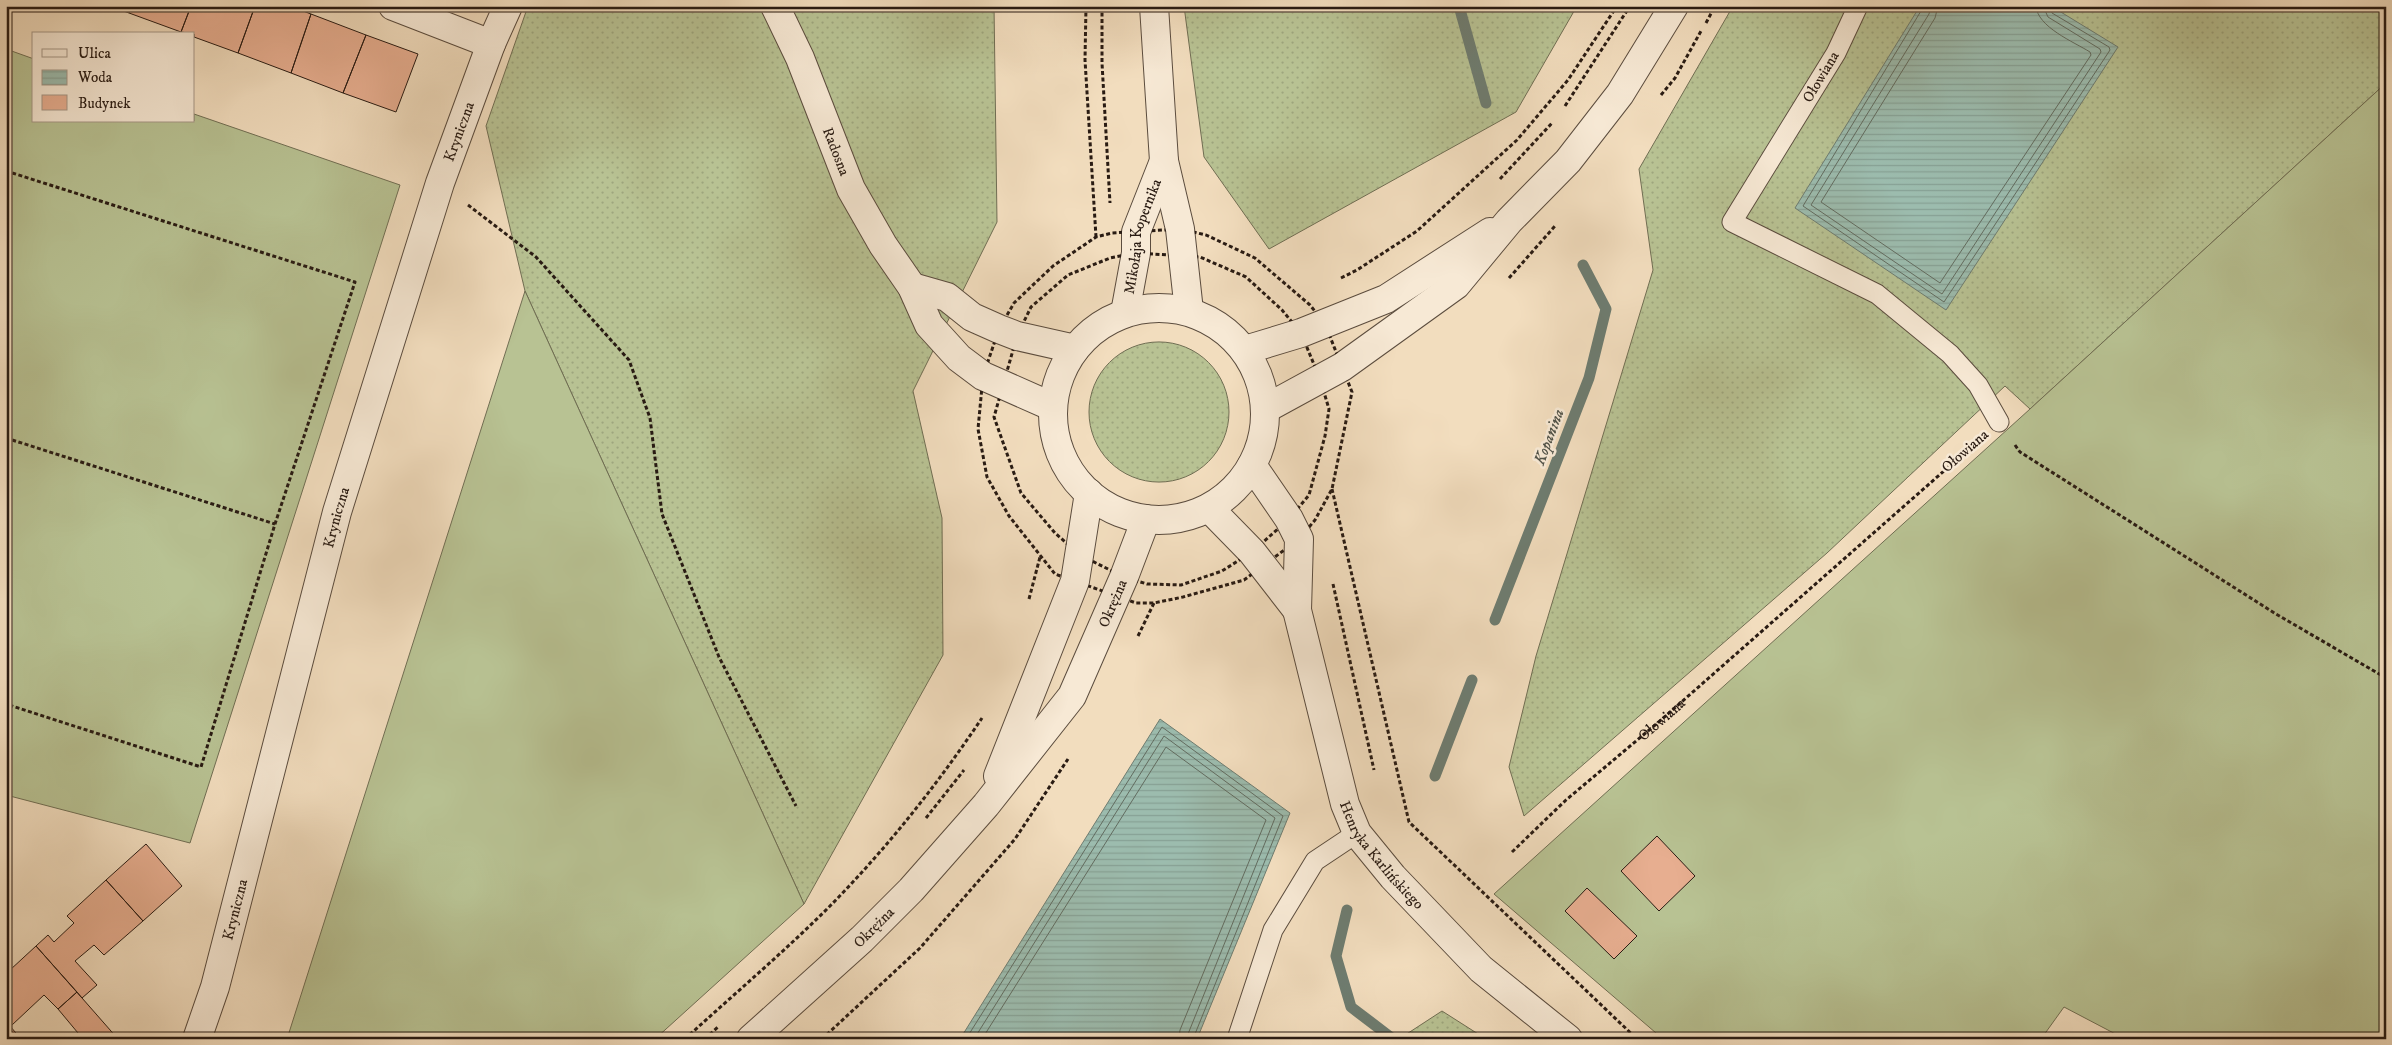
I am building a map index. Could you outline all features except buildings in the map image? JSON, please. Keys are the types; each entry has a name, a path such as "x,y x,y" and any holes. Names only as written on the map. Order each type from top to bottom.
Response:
{"street":[{"path":"393,6 491,44"},
{"name":"Kryniczna","path":"197,1039 215,987 337,512 440,183 491,44 508,6"},
{"name":"Radosna","path":"775,6 800,58 851,189 883,245 912,287 929,325 959,358 983,376 1053,407"},
{"name":"Mikołaja Kopernika","path":"1154,6 1164,161 1180,229 1189,311"},
{"path":"1265,409 1342,366 1456,285 1509,221 1568,161 1614,102 1674,6"},
{"name":"Mikołaja Kopernika","path":"1125,313 1136,253 1124,232 1164,161"},
{"path":"1245,350 1318,314 1386,299 1509,221"},
{"path":"912,287 947,297 972,317 1017,336 1075,348"},
{"path":"1155,307 1189,311 1220,326 1245,350 1260,380 1265,409 1263,438 1252,465 1235,488 1209,508 1178,518 1146,519 1115,511 1088,493 1068,469 1059,447 1056,439 1053,407 1060,376 1075,348 1097,327 1125,313 1155,307"},
{"name":"Henryka Karlińskiego","path":"1252,465 1289,519 1311,529 1297,610"},
{"name":"Okrężna","path":"986,805 1059,576 1088,493"},
{"name":"Henryka Karlińskiego","path":"1209,508 1252,552 1297,610 1345,804 1357,833 1393,877 1481,969 1568,1039"},
{"name":"Okrężna","path":"751,1039 862,939 910,890 986,805 1072,696 1146,519"}],"lane":[{"name":"Ołowiana","path":"1858,6 1836,53 1732,222 1877,294 1950,354 1978,385 1999,422"},
{"path":"1237,1039 1273,930 1315,862 1357,833"}],"path":[{"path":"1086,6 1085,60 1096,237"},
{"path":"1102,6 1102,63 1110,204"},
{"path":"1334,282 1357,270 1417,231 1517,140 1568,80 1617,6"},
{"path":"1563,109 1630,6"},
{"path":"1494,185 1557,117"},
{"path":"6,171 356,282 275,524 201,767 6,704"},
{"path":"440,183 536,257 629,360 650,418 662,514 719,657 796,806"},
{"path":"1111,223 1124,232"},
{"path":"1180,229 1206,235 1255,258 1318,314 1352,392 1332,489 1311,529 1264,567 1244,580 1154,603 1136,604 1059,576 1040,557 1008,516 986,477 978,429 983,376 999,329 1014,303 1053,266 1096,237 1124,232 1180,229"},
{"path":"1111,241 1124,232"},
{"path":"1110,249 1110,258"},
{"path":"1296,294 1304,293"},
{"path":"1301,306 1318,314"},
{"path":"1282,310 1292,308"},
{"path":"1999,422 2020,452 2276,614 2386,678"},
{"name":"Ołowiana","path":"1512,852 1566,800 1662,720 1999,422"},
{"path":"6,438 275,524"},
{"path":"1332,489 1409,822 1637,1039"},
{"path":"1309,495 1311,504"},
{"path":"1311,529 1313,512"},
{"path":"1055,533 1055,541"},
{"path":"1029,601 1040,557"},
{"path":"1331,575 1374,770"},
{"path":"685,1039 830,906 883,849 945,774 983,717"},
{"path":"921,824 968,764"},
{"path":"705,1039 725,1020"}],"green space":[{"path":"528,6 994,6 997,222 913,391 942,518 943,655 804,904 525,291 486,126"},
{"path":"1184,6 1577,6 1516,112 1269,249 1204,157"},
{"path":"1733,6 2386,6 2386,83 2030,409 2005,386 1827,553 1524,816 1509,767 1536,656 1653,270 1639,169"},
{"path":"6,49 32,58 32,122 195,122 195,114 400,185 190,843 6,795"},
{"path":"2386,83 2386,1039 2125,1039 2064,1007 2041,1039 1663,1039 1494,894 2030,409"},
{"path":"525,291 804,904 655,1039 287,1039"},
{"path":"1159,342 1173,343 1186,347 1208,363 1224,385 1228,398 1228,426 1224,439 1208,461 1186,477 1173,481 1159,482 1145,481 1132,477 1110,461 1094,439 1090,426 1089,412 1090,398 1094,385 1110,363 1132,347 1145,343"},
{"path":"1442,1011 1486,1039 1399,1039"}],"water":[{"path":"1920,6 2051,6 2118,47 1946,310 1795,208"},
{"path":"1160,719 1290,813 1197,1039 960,1039"}],"waterway":[{"name":"Kopanina","path":"1459,6 1486,103"},
{"name":"Kopanina","path":"1495,620 1589,378 1606,309 1583,265"},
{"name":"Kopanina","path":"1435,776 1472,680"},
{"name":"Kopanina","path":"1347,910 1336,956 1351,1007 1393,1039"}]}
